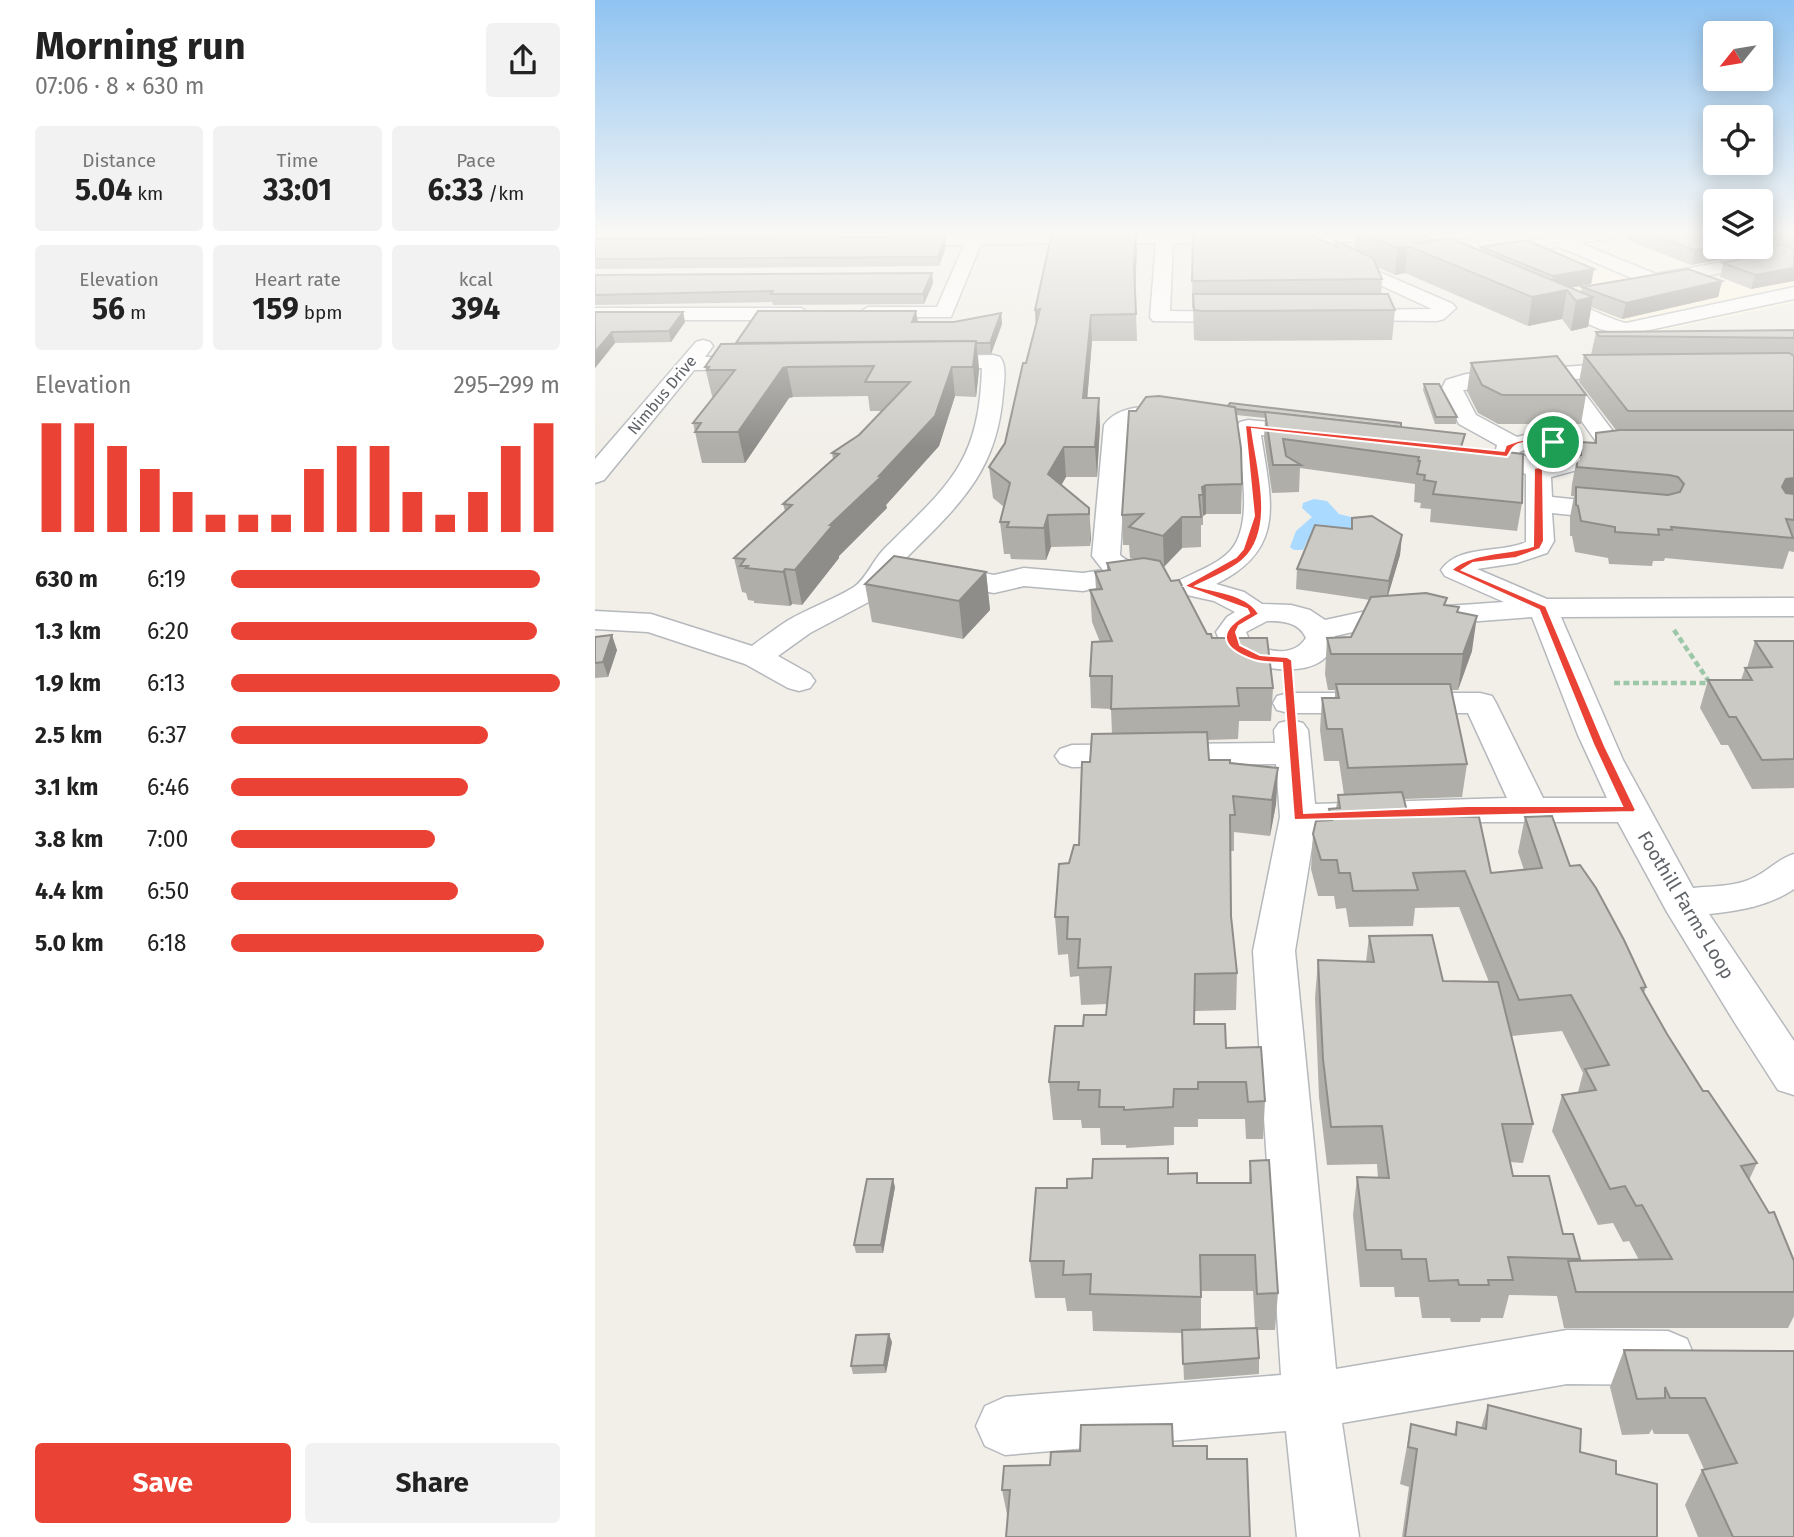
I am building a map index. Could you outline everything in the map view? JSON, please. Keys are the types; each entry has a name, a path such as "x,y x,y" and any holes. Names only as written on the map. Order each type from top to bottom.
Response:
{"street":[{"path":"849,314 943,313 945,304"},
{"path":"1161,304 1160,317 1266,316"},
{"path":"1331,316 1437,315 1446,308 1437,304"},
{"path":"1556,304 1607,325 1626,329 1741,304"},
{"path":"1716,304 1725,307"},
{"path":"595,314 822,314"},
{"name":"Nimbus Drive","path":"595,475 689,364 727,314"},
{"path":"756,657 800,627 868,591 885,564 958,488 975,462 993,387 993,361 912,362"},
{"path":"689,364 781,363"},
{"path":"1574,454 1575,459 1567,466 1538,468 1518,463 1510,449 1467,419 1452,390 1454,385 1465,381 1559,373 1647,371"},
{"path":"1559,373 1615,449"},
{"path":"1196,419 1145,414 1121,420 1116,425 1105,547 1109,562 1130,573 1241,602 1250,607 1254,614"},
{"path":"1222,423 1330,435"},
{"path":"1188,586 1239,559 1247,550 1259,516 1248,426"},
{"path":"595,436 628,436"},
{"path":"1480,451 1510,449 1531,440 1553,442 1574,454 1615,449 1639,450"},
{"path":"1435,615 1430,604 1430,593 1455,570 1471,560 1516,555 1537,547 1540,541 1538,468"},
{"path":"1539,504 1648,514"},
{"path":"885,564 994,584 1024,577 1083,582 1130,573"},
{"path":"1455,570 1543,608"},
{"path":"1319,630 1362,621 1543,608 1794,607"},
{"name":"Foothill Farms Loop","path":"1543,608 1600,746 1630,810 1683,902 1794,1077"},
{"path":"1254,614 1293,614 1313,623 1319,630 1321,638 1312,652 1287,660 1258,658 1236,647 1231,639 1235,625 1254,614"},
{"path":"595,620 651,622 756,657 799,681"},
{"path":"1287,660 1292,754 1299,817 1275,951 1311,1401 1328,1537"},
{"path":"1289,702 1480,703 1530,810"},
{"path":"1072,756 1292,754"},
{"path":"1299,817 1530,810 1630,810"},
{"path":"1683,902 1733,897 1770,888 1784,879 1794,867"},
{"path":"1005,1426 1311,1401 1567,1357 1714,1358"}],"path":[{"path":"1672,626 1709,682 1718,687"},
{"path":"1614,683 1709,682"}],"shaded area":[{"path":"1534,304 1790,304 1643,334 1614,337"}],"water":[{"path":"1314,499 1327,501 1339,514 1359,519 1361,528 1307,541 1303,550 1294,550 1290,547 1296,531 1312,517 1302,508 1303,503"}],"building":[{"path":"1036,304 1136,304 1136,314 1091,315 1083,398 1099,398 1095,447 1064,447 1048,474 1089,508 1089,514 1048,515 1044,528 1007,527 1009,522 1000,522 1010,483 989,467 1005,443 1023,363 1026,363 1040,309 1035,310"},
{"path":"1194,304 1392,304 1395,310 1201,311 1194,310"},
{"path":"758,311 916,311 912,322 954,322 1001,313 990,343 736,343"},
{"path":"595,312 683,312 669,331 612,332 595,352"},
{"path":"1794,330 1794,338 1599,336 1596,332"},
{"path":"976,341 973,367 952,367 935,416 879,476 882,476 830,525 833,525 795,570 785,569 783,572 740,566 745,559 734,558 792,505 783,504 839,454 832,453 859,435 910,382 865,382 874,366 787,367 783,368 738,432 695,432 701,423 693,423 735,370 707,370 709,367 705,367 721,344"},
{"path":"1789,353 1794,356 1794,411 1628,411 1584,355"},
{"path":"1557,356 1586,395 1502,395 1482,385 1471,363"},
{"path":"1424,384 1439,384 1457,417 1436,417"},
{"path":"1159,396 1235,407 1241,448 1242,484 1202,487 1203,495 1199,495 1201,517 1182,517 1163,536 1129,527 1143,514 1122,515 1129,411 1136,411 1146,397"},
{"path":"1230,403 1401,423 1401,427 1236,409 1228,406"},
{"path":"1265,412 1465,434 1461,447 1523,454 1522,503 1433,494 1436,482 1424,480 1425,475 1417,474 1419,457 1283,439 1286,456 1301,465 1273,465"},
{"path":"1620,430 1794,430 1794,478 1786,479 1782,487 1786,493 1794,494 1794,520 1786,519 1793,538 1671,527 1672,530 1658,529 1659,535 1615,532 1615,527 1581,521 1576,505 1576,487 1668,495 1680,492 1684,484 1678,477 1669,475 1577,467 1577,455 1581,455 1580,442 1596,443 1596,433"},
{"path":"1372,516 1402,535 1389,581 1297,569 1315,525 1352,529 1352,518"},
{"path":"894,556 986,572 959,601 865,584"},
{"path":"1144,558 1160,561 1171,581 1179,580 1207,634 1211,634 1212,638 1267,638 1273,688 1237,688 1239,706 1111,709 1112,676 1090,676 1092,642 1112,641 1090,590 1102,589 1095,572 1110,570 1107,563"},
{"path":"1426,593 1447,598 1444,605 1459,607 1457,612 1477,616 1463,654 1331,654 1327,638 1351,637 1371,597"},
{"path":"612,635 603,662 595,663 595,637"},
{"path":"1755,641 1794,641 1794,759 1762,760 1736,717 1729,717 1708,680 1752,680 1745,668 1772,667"},
{"path":"1336,684 1450,684 1467,764 1348,768 1342,729 1327,729 1322,698 1339,698"},
{"path":"1207,732 1209,760 1230,760 1230,763 1278,768 1272,800 1233,796 1235,815 1230,815 1231,916 1237,973 1195,974 1194,1024 1225,1024 1226,1048 1261,1047 1265,1101 1248,1102 1246,1082 1198,1082 1198,1089 1174,1089 1173,1107 1124,1110 1124,1107 1099,1107 1100,1090 1078,1090 1079,1082 1049,1082 1055,1026 1083,1026 1084,1015 1106,1015 1111,967 1078,968 1080,939 1067,939 1068,917 1055,917 1059,864 1069,863 1074,845 1079,845 1082,762 1090,762 1092,734"},
{"path":"1402,792 1408,815 1479,817 1491,873 1542,868 1525,817 1552,816 1570,866 1580,865 1596,888 1646,987 1641,988 1667,1034 1703,1091 1708,1091 1757,1163 1741,1166 1769,1213 1774,1212 1794,1261 1794,1292 1576,1292 1568,1261 1672,1259 1642,1205 1636,1206 1625,1186 1610,1189 1562,1095 1596,1090 1585,1069 1609,1065 1571,995 1519,1000 1465,871 1413,873 1418,890 1353,891 1350,873 1339,873 1337,860 1321,860 1313,834 1316,821 1332,820 1329,809 1340,808 1338,795"},
{"path":"1432,935 1443,981 1498,982 1533,1124 1502,1124 1513,1176 1549,1176 1563,1234 1573,1234 1580,1259 1508,1257 1513,1280 1488,1280 1489,1285 1459,1285 1458,1280 1429,1281 1426,1259 1402,1259 1401,1250 1366,1250 1357,1177 1389,1178 1382,1126 1331,1127 1323,1059 1318,960 1374,962 1369,936"},
{"path":"1168,1158 1168,1174 1197,1173 1197,1183 1251,1183 1250,1161 1269,1160 1278,1293 1257,1294 1255,1255 1200,1255 1201,1297 1090,1294 1091,1274 1063,1275 1064,1261 1030,1261 1036,1188 1067,1188 1067,1179 1092,1178 1093,1159"},
{"path":"867,1179 893,1179 881,1245 854,1245"},
{"path":"1257,1328 1259,1358 1183,1364 1182,1330"},
{"path":"889,1334 884,1365 851,1366 856,1335"},
{"path":"1624,1350 1794,1351 1794,1537 1733,1537 1702,1470 1737,1463 1705,1398 1670,1398 1665,1387 1665,1398 1637,1399"},
{"path":"1488,1405 1581,1429 1580,1452 1616,1461 1616,1474 1657,1484 1657,1537 1405,1537 1417,1449 1408,1447 1411,1424 1456,1435 1457,1422 1486,1429"},
{"path":"1172,1424 1173,1446 1207,1446 1207,1459 1247,1459 1250,1537 1006,1537 1010,1490 1002,1490 1004,1466 1050,1465 1051,1452 1080,1451 1081,1425"}],"route":[{"path":"1248,426 1507,454 1513,444 1531,440 1553,442 1570,450 1575,459 1567,466 1559,468 1538,468 1540,541 1537,547 1516,555 1471,560 1455,570 1543,608 1600,746 1630,810 1467,810 1299,817 1292,754 1287,660 1258,658 1236,647 1231,639 1231,632 1235,625 1254,614 1250,607 1188,586 1239,559 1247,550 1259,516 1248,426"}]}
